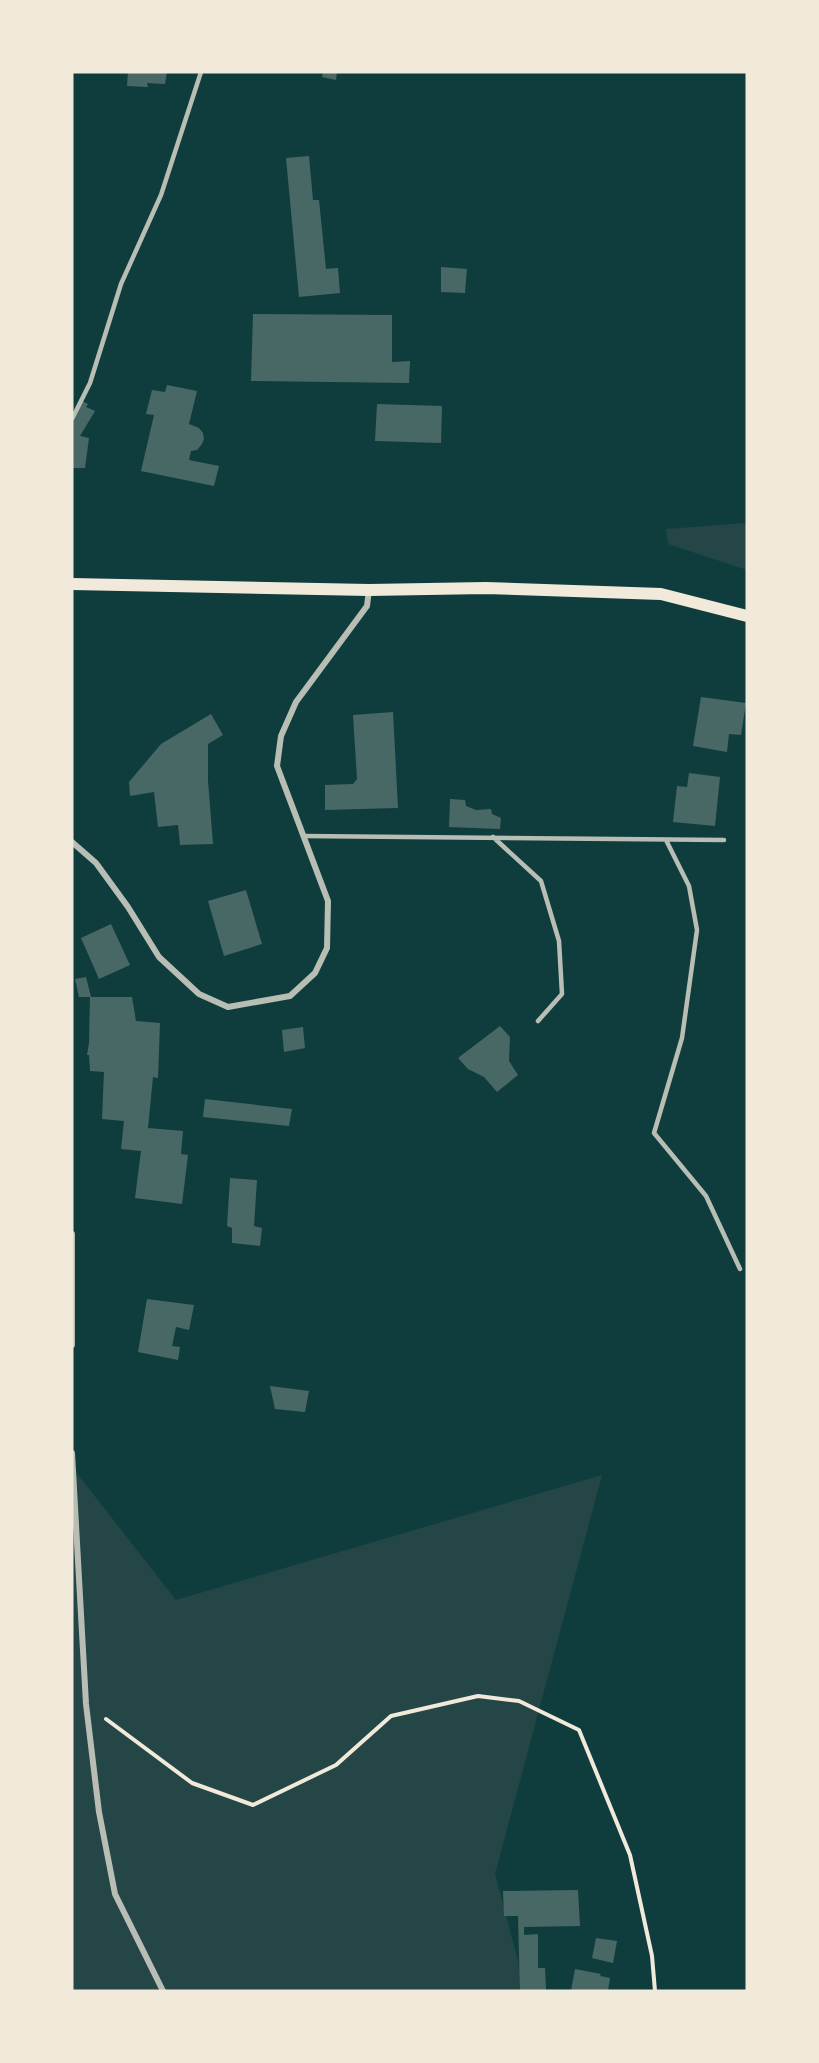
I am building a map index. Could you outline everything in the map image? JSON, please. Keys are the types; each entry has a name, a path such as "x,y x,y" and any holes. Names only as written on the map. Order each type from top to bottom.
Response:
{"main road":[{"path":"72,584 369,590 486,588 661,594 747,616"}],"street":[{"path":"72,842 96,863 128,907 159,957 199,994 228,1007 290,996 315,973 327,948 328,901 277,766 281,736 296,702 367,606 369,590"},
{"path":"72,1234 72,1345"},
{"path":"72,1452 86,1704 99,1812 115,1894 163,1991"}],"lane":[{"path":"72,419 90,383 121,284 161,195 201,72"},
{"path":"303,836 724,840"},
{"path":"493,837 541,881 559,941 562,994 538,1021"},
{"path":"666,840 689,886 697,930 682,1038 654,1133 706,1196 740,1269"}],"path":[{"path":"86,1704 192,1783 253,1805 336,1765 391,1716 467,1698 478,1696 519,1701 579,1730 630,1854 652,1956 656,1991"}],"shaded area":[{"path":"747,523 747,570 668,544 666,529"},
{"path":"72,1467 176,1600 602,1475 495,1874 526,1991 72,1991"}],"building":[{"path":"128,72 167,72 165,84 147,83 148,87 127,86"},
{"path":"323,72 337,72 336,80 322,77"},
{"path":"309,156 313,200 319,200 326,269 338,268 340,293 299,297 286,158"},
{"path":"441,267 467,269 465,293 441,292"},
{"path":"253,314 392,315 392,362 410,361 409,383 251,381"},
{"path":"167,385 197,391 189,424 199,428 204,439 197,450 191,451 189,460 219,466 214,486 141,471 154,415 146,414 152,390 165,392"},
{"path":"82,401 88,404 86,407 95,411 80,436 89,438 85,468 72,468 72,425"},
{"path":"377,404 442,406 441,443 375,441"},
{"path":"701,697 746,703 741,735 729,734 727,752 693,746"},
{"path":"393,712 398,808 325,810 325,785 353,784 357,779 353,715"},
{"path":"211,714 223,735 208,744 208,781 213,844 180,845 178,825 158,827 154,792 130,796 129,782 161,744"},
{"path":"689,773 720,777 715,826 673,822 677,786 687,787"},
{"path":"450,799 465,800 466,806 476,810 491,809 492,814 501,818 500,829 449,827"},
{"path":"246,890 262,944 224,956 208,901"},
{"path":"111,924 130,965 99,979 81,938"},
{"path":"86,977 91,997 79,997 75,979"},
{"path":"90,997 132,997 136,1021 160,1023 158,1078 153,1077 148,1128 183,1131 181,1154 188,1155 182,1204 135,1198 141,1151 121,1149 124,1121 102,1119 104,1072 90,1071 89,1055 87,1055"},
{"path":"500,1026 510,1037 509,1061 518,1075 497,1092 484,1077 468,1069 458,1058"},
{"path":"303,1027 305,1048 284,1052 282,1030"},
{"path":"205,1099 292,1109 289,1126 203,1117"},
{"path":"230,1178 257,1180 254,1226 262,1228 260,1246 232,1243 232,1228 227,1226"},
{"path":"147,1299 194,1305 189,1330 176,1327 172,1346 180,1347 178,1360 138,1352"},
{"path":"270,1386 309,1391 305,1412 275,1409"},
{"path":"578,1890 580,1926 524,1927 524,1935 538,1934 538,1968 545,1968 546,1990 520,1991 518,1916 504,1916 503,1891"},
{"path":"596,1938 617,1941 613,1963 592,1958"},
{"path":"575,1969 610,1978 608,1991 571,1991"}]}
